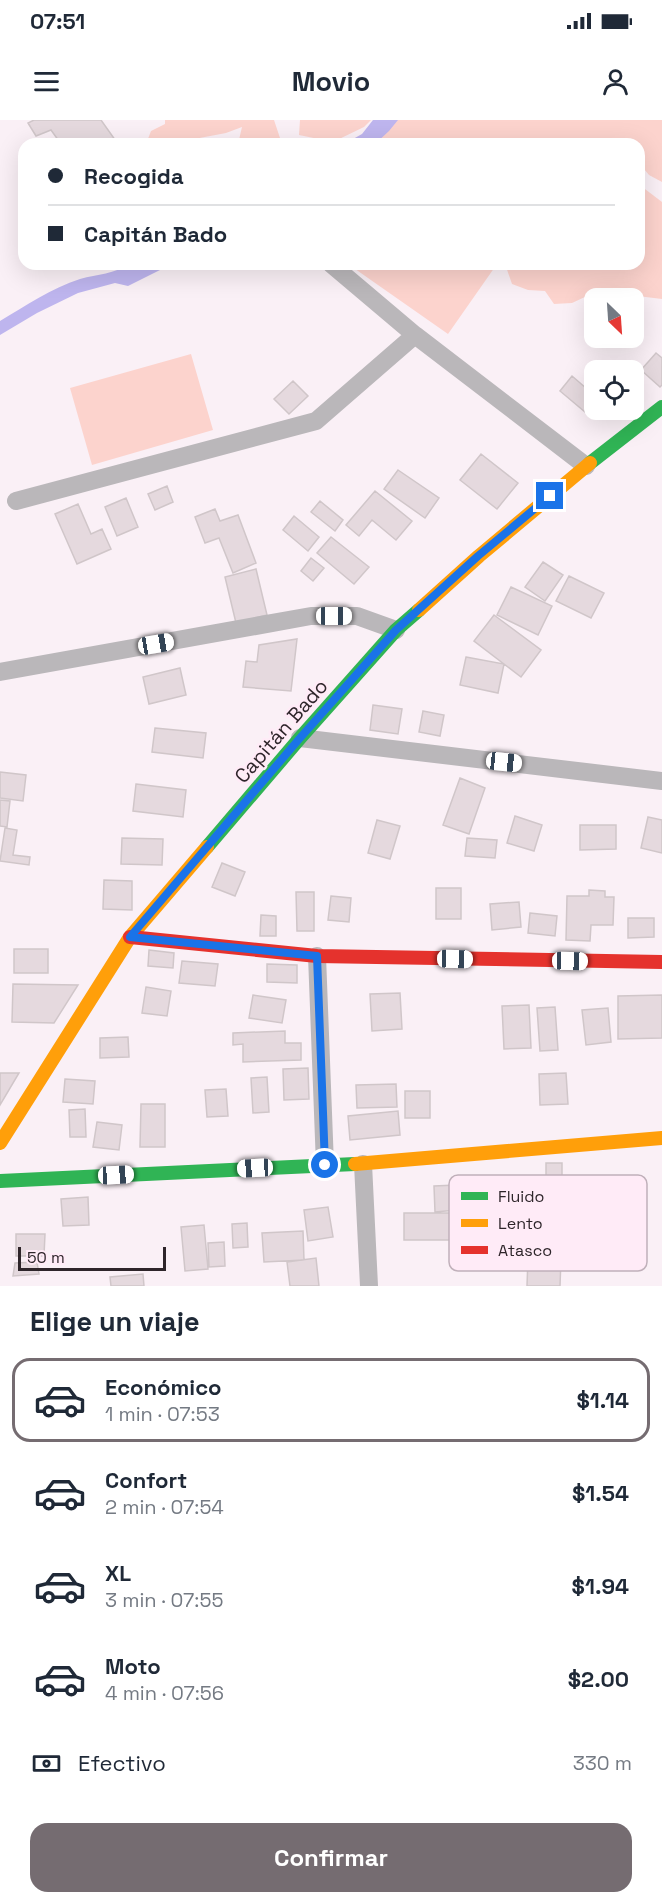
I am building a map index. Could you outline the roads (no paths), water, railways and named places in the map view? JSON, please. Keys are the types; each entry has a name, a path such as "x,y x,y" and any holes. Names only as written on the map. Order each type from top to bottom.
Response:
{"street":[{"path":"338,270 415,335 586,466"},
{"path":"16,501 316,421 415,335"},
{"name":"Capitán Bado","path":"0,1143 130,937 300,738 396,630 478,556 586,466 662,407"},
{"path":"0,672 311,616 357,616 396,630"},
{"path":"300,738 662,781"},
{"path":"130,937 317,956 662,963"},
{"path":"317,956 325,1165"},
{"path":"0,1181 363,1164 662,1138"},
{"path":"363,1164 369,1286"}]}
